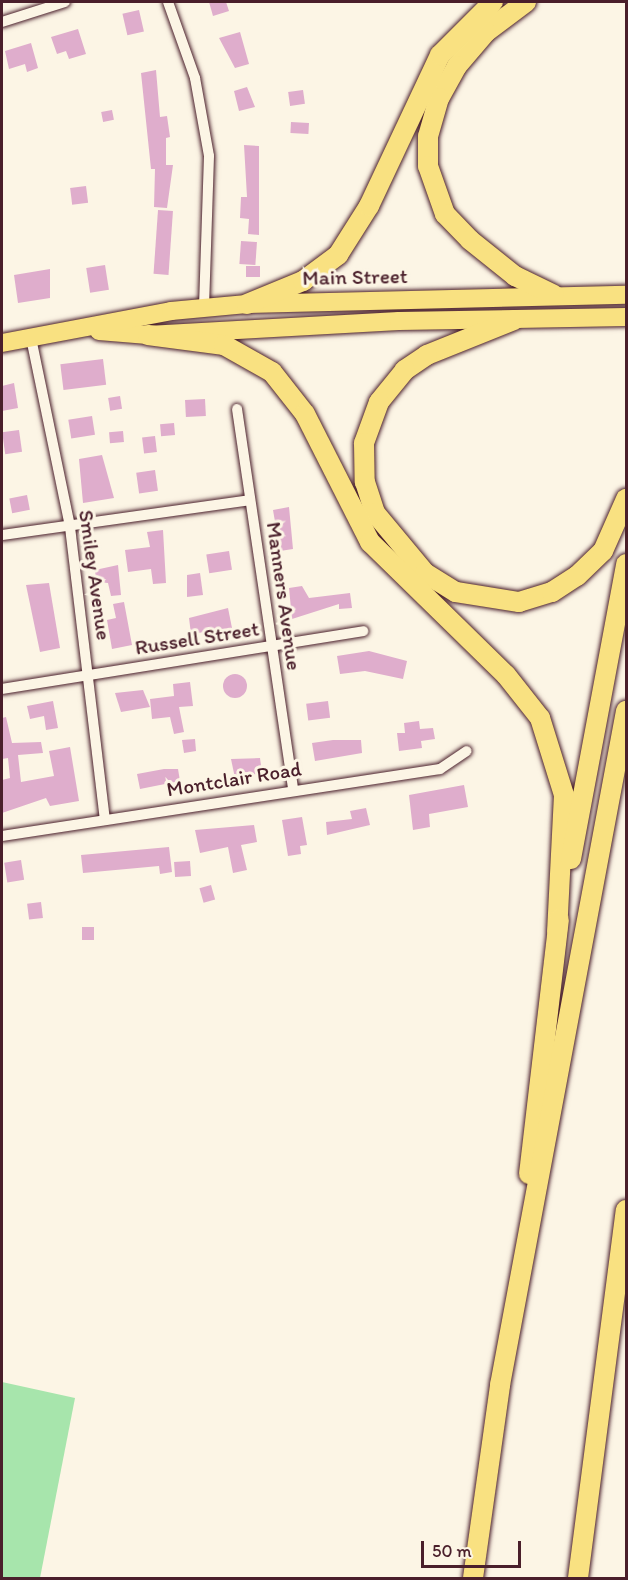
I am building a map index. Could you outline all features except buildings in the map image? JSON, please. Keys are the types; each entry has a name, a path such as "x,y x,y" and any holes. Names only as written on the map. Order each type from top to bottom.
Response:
{"highway":[{"path":"247,304 303,281 338,255 369,206 440,55 494,2"},
{"path":"526,2 486,32 457,66 439,98 428,136 428,166 445,214 470,240 515,276 554,295"},
{"name":"Main Street","path":"2,343 88,330 137,316 247,304 627,295"},
{"name":"Main Street","path":"88,330 148,335 627,316"},
{"path":"514,320 427,354 405,370 379,402 364,443 364,482 375,513 425,573 456,592 519,602 552,592 577,576 603,551 627,499"},
{"path":"148,335 224,345 272,372 305,414 370,542 506,675 540,718 564,795 557,932 518,1282 473,1578"},
{"path":"557,932 627,564"},
{"path":"518,1282 570,1035 627,711"},
{"path":"578,1578 627,1210"}],"street":[{"path":"2,22 65,2"},
{"path":"168,2 195,78 209,156 204,308"},
{"name":"Smiley Avenue","path":"31,338 70,527 90,675 105,820"},
{"name":"Manners Avenue","path":"237,409 293,789"},
{"path":"2,535 250,500"},
{"name":"Russell Street","path":"2,688 363,631"},
{"name":"Montclair Road","path":"2,836 293,789 440,769 467,751"}],"green space":[{"path":"2,1382 75,1398 40,1578 2,1578"}]}
